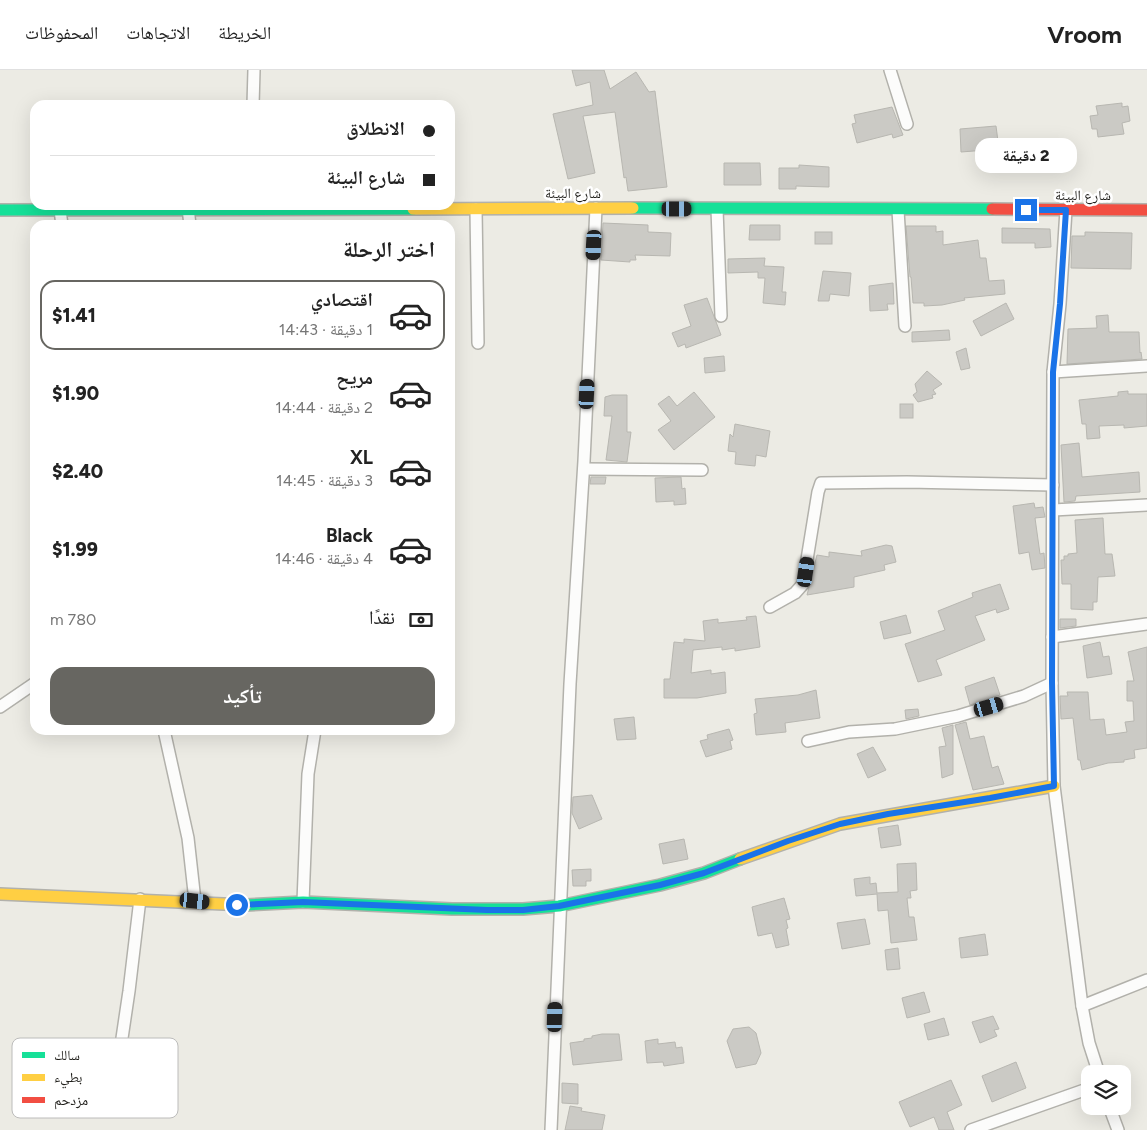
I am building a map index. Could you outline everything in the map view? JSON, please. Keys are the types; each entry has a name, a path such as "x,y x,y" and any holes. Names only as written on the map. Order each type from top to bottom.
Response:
{"street":[{"path":"253,100 254,70"},
{"path":"890,70 907,124"},
{"path":"551,1130 559,906 570,684 584,469 596,208"},
{"name":"شارع البيئة","path":"455,209 1147,210"},
{"path":"476,209 478,343"},
{"path":"717,209 721,316"},
{"name":"شارع البيئة","path":"0,210 60,210"},
{"path":"60,210 61,220"},
{"path":"898,210 905,326"},
{"path":"1066,210 1060,304 1053,372 1052,682 1054,786 1082,1006 1089,1043 1096,1065"},
{"path":"1053,372 1147,366"},
{"path":"584,469 702,470"},
{"path":"770,607 795,593 803,584 821,483 907,482 1053,485"},
{"path":"1053,510 1147,504"},
{"path":"1052,637 1147,624"},
{"path":"808,741 849,732 895,729 958,716 1024,696 1052,682"},
{"path":"0,707 30,686"},
{"path":"165,735 188,838 195,901"},
{"path":"303,902 308,774 314,735"},
{"path":"0,894 195,901 237,905 303,902 523,910 559,906 660,885 704,873 788,841 840,824 1054,786"},
{"path":"123,1038 130,991 140,899"},
{"path":"1082,1006 1147,980"},
{"path":"971,1130 1081,1091"},
{"path":"1112,1115 1118,1130"}],"building":[{"path":"572,70 604,70 610,89 636,72 649,92 655,91 667,187 628,191 626,177 624,178 615,112 583,116 595,173 568,179 553,114 593,105 590,82 576,86"},
{"path":"1122,103 1122,107 1128,106 1130,121 1122,123 1124,134 1098,137 1097,129 1092,129 1090,116 1098,115 1096,106"},
{"path":"892,107 903,135 893,138 892,134 857,143 852,124 856,123 854,115"},
{"path":"996,126 999,149 961,152 960,129"},
{"path":"724,163 760,163 761,185 724,185"},
{"path":"799,165 829,167 829,187 796,186 796,189 779,189 779,168 799,168"},
{"path":"603,223 648,225 648,232 671,233 670,256 635,255 636,260 630,260 630,262 601,260"},
{"path":"750,225 780,225 780,240 749,240"},
{"path":"906,226 936,226 936,232 943,231 943,245 978,240 980,258 986,258 989,281 1004,280 1005,294 964,298 965,300 942,305 924,306 924,303 913,303"},
{"path":"1002,228 1050,229 1051,247 1035,248 1035,243 1002,243"},
{"path":"815,232 832,232 832,244 815,244"},
{"path":"1085,232 1132,233 1131,269 1071,268 1072,236 1085,236"},
{"path":"765,258 764,266 784,267 782,292 786,292 785,305 763,303 765,278 758,278 758,272 728,273 728,259"},
{"path":"823,271 851,273 849,296 830,294 829,301 818,301"},
{"path":"893,283 894,304 887,304 888,310 870,311 869,286"},
{"path":"707,298 721,335 686,348 685,344 678,347 672,333 691,326 684,305"},
{"path":"1006,303 1014,319 981,336 973,321"},
{"path":"1108,315 1109,332 1139,332 1142,359 1067,364 1068,329 1097,328 1096,316"},
{"path":"949,330 950,340 912,342 912,332"},
{"path":"966,348 970,368 961,370 956,352"},
{"path":"724,356 725,371 705,373 704,358"},
{"path":"927,371 942,384 933,390 936,394 932,395 933,398 918,402 913,395 917,392 915,384"},
{"path":"1128,391 1128,394 1147,394 1147,426 1124,428 1124,425 1099,426 1100,438 1087,439 1086,424 1082,424 1079,400 1118,396 1118,392"},
{"path":"694,392 715,417 674,450 658,430 671,421 658,404 669,396 677,406"},
{"path":"627,395 627,432 631,432 627,462 606,460 612,416 604,416 605,397"},
{"path":"900,404 913,404 913,418 900,418"},
{"path":"735,424 770,431 766,457 756,455 755,466 735,464 736,452 728,451 730,434 733,437"},
{"path":"1079,443 1082,477 1139,472 1140,492 1076,496 1075,501 1064,502 1061,445"},
{"path":"591,477 606,477 605,484 590,484"},
{"path":"681,477 682,489 685,488 686,504 674,505 674,501 656,502 655,478"},
{"path":"1034,503 1035,508 1043,507 1045,517 1035,518 1040,554 1044,553 1045,568 1032,570 1029,552 1019,554 1013,506"},
{"path":"1103,518 1105,554 1112,554 1115,576 1098,577 1097,602 1093,602 1093,610 1071,609 1071,584 1062,584 1061,560 1064,560 1064,556 1068,556 1068,554 1077,553 1075,520"},
{"path":"886,545 892,546 896,562 884,565 885,570 854,577 854,587 807,595 817,555 829,557 829,552 862,556 861,551"},
{"path":"1000,584 1009,609 997,613 996,609 975,616 985,640 936,660 942,675 918,682 905,644 945,630 938,611 973,597 972,593"},
{"path":"906,615 911,633 884,639 880,622"},
{"path":"756,616 760,647 735,651 735,648 722,650 722,647 693,650 691,673 711,670 711,674 725,672 726,693 697,698 664,698 664,679 670,679 674,642 684,643 684,639 705,641 703,621 718,619 718,623 747,620 746,617"},
{"path":"1060,619 1076,619 1076,626 1060,628"},
{"path":"1100,642 1103,657 1109,656 1112,674 1087,678 1083,646"},
{"path":"1147,647 1147,748 1134,750 1135,758 1124,760 1124,762 1108,763 1082,770 1080,760 1078,760 1073,718 1061,719 1060,696 1068,696 1067,692 1088,692 1090,720 1104,719 1106,735 1127,732 1125,722 1134,721 1133,701 1127,701 1127,681 1134,681 1128,652"},
{"path":"994,677 1000,695 970,705 965,687"},
{"path":"816,690 820,718 785,723 786,732 756,735 754,714 757,713 755,699 798,695"},
{"path":"918,709 919,716 906,719 905,710"},
{"path":"634,717 636,739 617,740 614,719"},
{"path":"966,722 970,739 984,736 992,768 998,766 1004,784 973,790 955,725"},
{"path":"953,725 953,774 942,778 939,747 946,746 942,728"},
{"path":"729,729 733,740 730,741 732,749 706,757 700,741 708,739 707,735"},
{"path":"873,747 886,770 868,778 857,754"},
{"path":"592,795 602,819 579,829 572,813 573,797"},
{"path":"898,825 901,845 881,848 878,828"},
{"path":"684,839 688,859 663,864 659,844"},
{"path":"916,863 917,890 910,891 911,898 907,898 909,917 914,917 917,940 891,943 888,910 878,911 877,894 856,896 854,879 870,877 870,884 876,883 877,893 898,892 897,864"},
{"path":"591,869 591,881 586,881 586,886 573,886 572,870"},
{"path":"784,898 790,919 786,920 789,945 776,948 772,933 758,936 752,907"},
{"path":"865,919 870,944 842,949 837,923"},
{"path":"985,934 988,955 961,958 959,938"},
{"path":"898,948 900,969 887,970 885,950"},
{"path":"924,992 930,1012 907,1018 902,998"},
{"path":"993,1016 999,1029 994,1030 997,1036 980,1043 972,1022"},
{"path":"944,1018 949,1035 928,1040 924,1024"},
{"path":"749,1027 756,1033 761,1053 756,1064 736,1068 727,1041 733,1029"},
{"path":"602,1034 619,1034 622,1060 573,1065 570,1043 584,1041 584,1039"},
{"path":"658,1039 658,1044 675,1042 676,1048 682,1047 684,1063 664,1066 663,1062 647,1063 645,1041"},
{"path":"1016,1062 1026,1088 992,1102 982,1076"},
{"path":"951,1080 962,1105 947,1112 954,1130 939,1130 934,1117 910,1127 899,1102"},
{"path":"562,1083 578,1084 578,1104 562,1103"},
{"path":"570,1106 582,1108 581,1111 605,1115 602,1130 565,1130"}],"traffic: fast":[{"path":"633,208 992,209"},
{"path":"0,210 30,210"},
{"path":"246,905 303,902 452,909 523,909 559,906 660,885 704,873 740,859"}],"traffic: slow":[{"path":"455,209 633,208"},
{"path":"740,859 840,824 1054,786"},
{"path":"0,894 246,905"}],"traffic: jam":[{"path":"992,209 1147,210"}],"route":[{"path":"237,905 303,902 487,910 523,910 559,906 660,885 704,873 788,841 840,824 1054,786 1052,682 1053,372 1060,304 1066,210 1026,210"}]}
